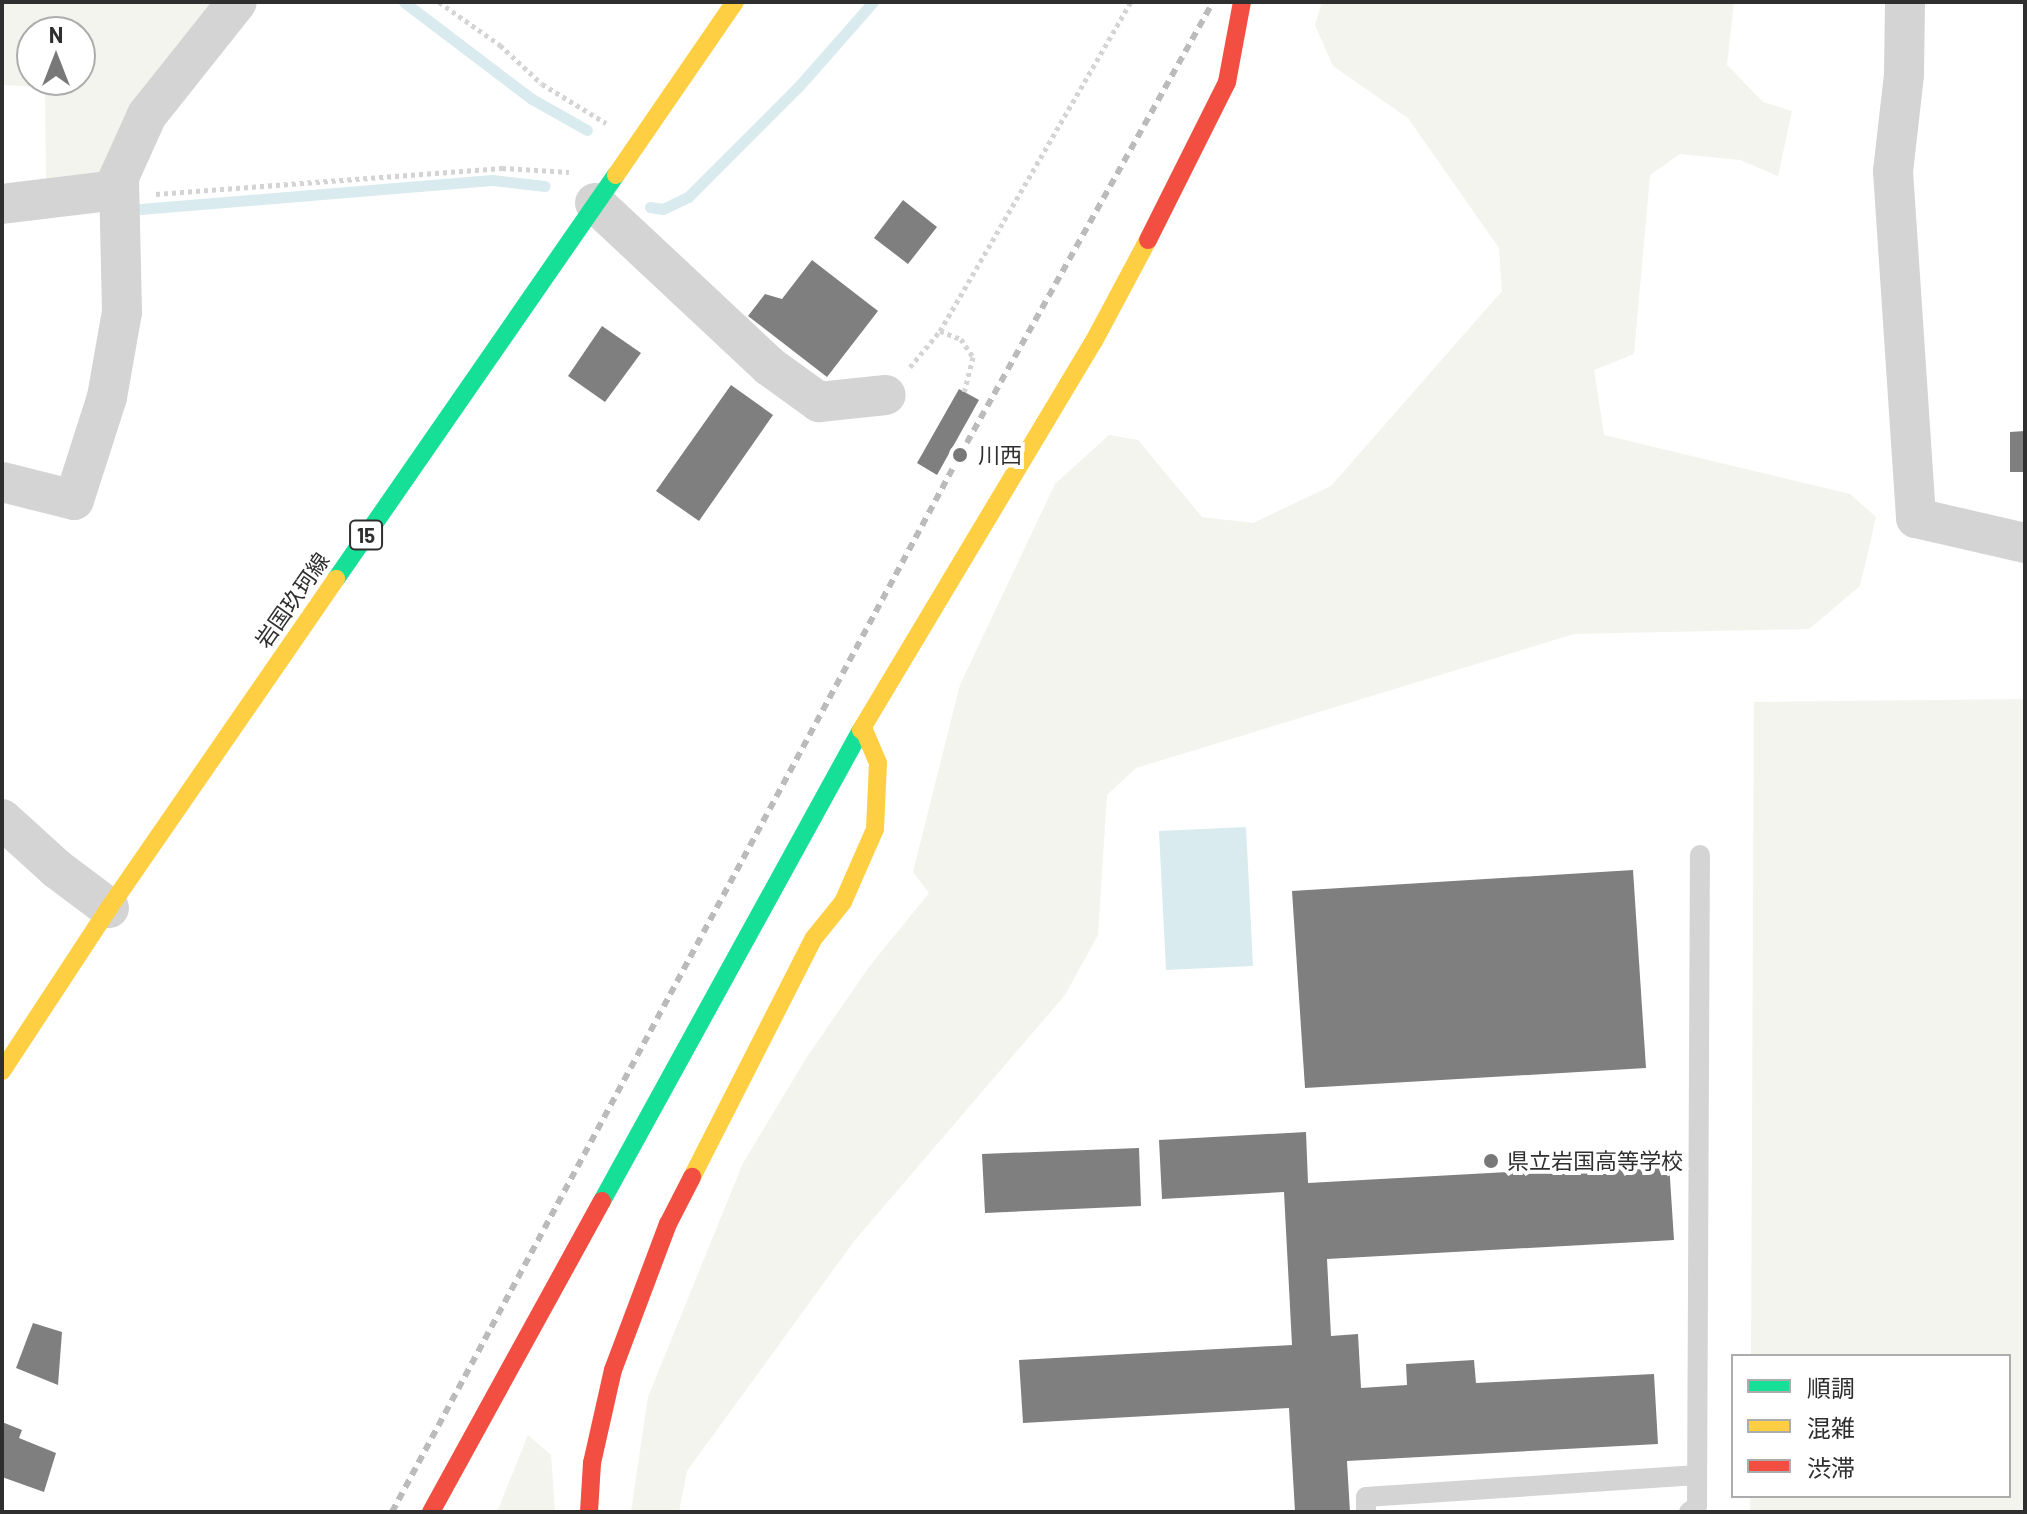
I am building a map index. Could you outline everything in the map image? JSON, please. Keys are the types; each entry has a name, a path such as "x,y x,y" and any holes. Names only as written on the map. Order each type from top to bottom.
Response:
{"street":[{"path":"2,482 74,500 107,397 122,312 119,177 147,115 237,2"},
{"name":"岩国玖珂線","path":"2,1071 584,188 735,2"},
{"path":"431,1512 863,727 1094,341 1191,160 1227,82 1241,21 1242,2"},
{"path":"1905,2 1904,75 1893,171 1916,518 2025,543"},
{"path":"584,188 769,366 819,402 886,395"},
{"path":"2,204 118,202"},
{"path":"589,1512 592,1463 613,1370 668,1224 814,938 843,902 875,829 878,763 863,727"},
{"path":"2,819 57,869 109,908"}],"lane":[{"path":"1689,1512 1697,1506 1700,855"},
{"path":"1366,1512 1366,1497 1697,1475"}],"path":[{"path":"439,2 500,45 542,84 609,125"},
{"path":"886,395 940,331 1131,2"},
{"path":"118,202 144,195 502,168 584,188"},
{"path":"940,331 961,339 973,357 964,392"}],"shaded area":[{"path":"2,2 223,2 107,168 91,184 46,183 45,96 96,96 96,16 16,16 16,86 2,85"},
{"path":"1322,2 1734,2 1727,65 1763,102 1792,111 1778,176 1740,160 1680,154 1650,175 1634,354 1594,370 1604,435 1850,494 1876,517 1860,586 1809,629 1574,634 1136,768 1107,795 1098,935 1065,995 855,1240 687,1471 679,1512 631,1512 648,1397 743,1163 807,1057 869,967 929,893 913,872 960,685 1055,484 1109,435 1138,440 1202,517 1253,523 1331,486 1502,291 1499,248 1408,118 1333,66 1315,25"},
{"path":"2025,699 2025,1512 1750,1512 1750,1498 2011,1498 2011,1354 1751,1354 1754,702"},
{"path":"1246,827 1253,966 1166,970 1159,831"},
{"path":"528,1435 551,1455 555,1512 497,1512"}],"building":[{"path":"903,200 937,227 908,264 874,238"},
{"path":"812,260 878,311 827,377 748,316 765,294 782,299"},
{"path":"602,326 641,353 605,402 568,376"},
{"path":"731,385 773,415 699,521 656,491"},
{"path":"959,389 979,400 937,475 917,463"},
{"path":"2025,431 2025,472 2010,472 2010,432"},
{"path":"1633,870 1646,1068 1305,1088 1292,891"},
{"path":"1306,1132 1308,1183 1669,1163 1674,1240 1327,1259 1331,1336 1358,1334 1361,1388 1407,1385 1406,1364 1474,1360 1476,1383 1654,1374 1658,1444 1347,1461 1350,1512 1295,1512 1289,1408 1023,1423 1019,1360 1292,1345 1284,1192 1162,1199 1159,1140"},
{"path":"1139,1148 1141,1206 985,1213 982,1154"},
{"path":"33,1323 62,1332 58,1385 16,1368"},
{"path":"2,1422 22,1430 19,1438 56,1453 44,1492 2,1477"}],"waterway":[{"path":"404,2 532,99 587,130"},
{"path":"650,207 663,209 688,197 799,86 873,2"},
{"path":"128,210 492,180 545,186"}],"railway":[{"path":"392,1512 960,455 1213,2"}],"traffic: fast":[{"path":"336,579 616,175"},
{"path":"602,1201 861,730"}],"traffic: slow":[{"path":"616,175 735,2"},
{"path":"861,730 1094,341 1148,240"},
{"path":"2,1071 109,908 336,579"},
{"path":"692,1177 814,938 843,902 875,829 878,763 863,727"}],"traffic: jam":[{"path":"1148,240 1227,82 1242,2"},
{"path":"589,1512 592,1463 613,1370 668,1224 692,1177"},
{"path":"431,1512 602,1201"}],"place":[{"name":"川西","path":"960,455"},
{"name":"県立岩国高等学校","path":"1491,1161"}]}
